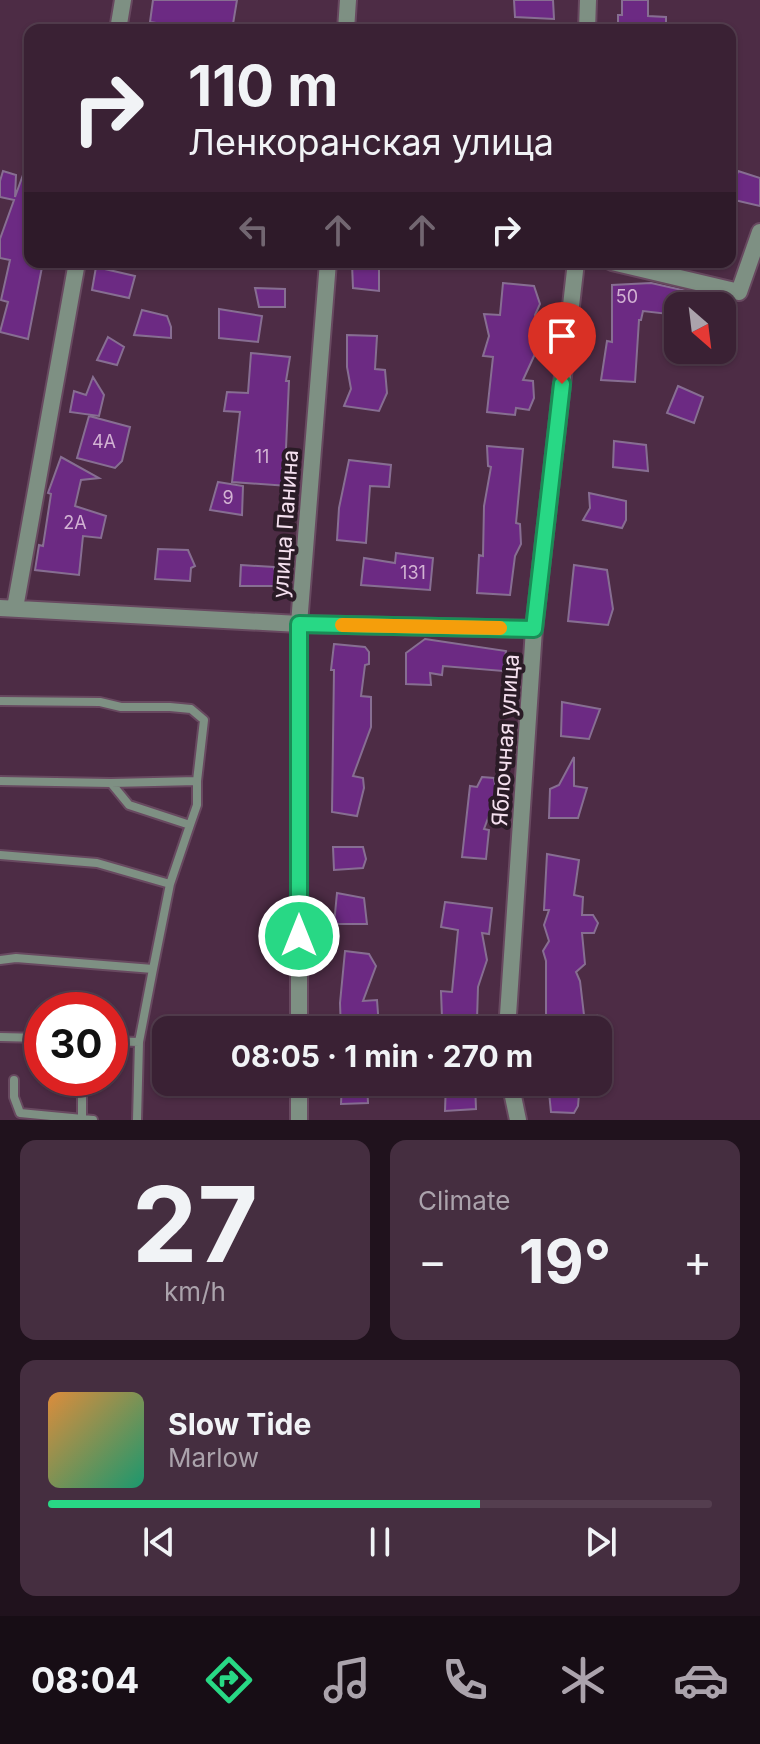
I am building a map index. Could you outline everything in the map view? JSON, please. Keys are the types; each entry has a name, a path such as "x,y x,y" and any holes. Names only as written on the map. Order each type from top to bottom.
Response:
{"street":[{"path":"119,24 123,0"},
{"path":"346,24 348,0"},
{"path":"587,24 588,0"},
{"path":"637,268 739,292 760,232"},
{"path":"76,268 7,608 299,624 534,629"},
{"name":"улица Панина","path":"299,1016 299,624 328,268"},
{"name":"Яблочная улица","path":"508,1016 534,629 575,268"},
{"path":"299,1096 299,1120"},
{"path":"513,1096 518,1120"}],"lane":[{"path":"0,701 100,702 121,707 191,709 204,720 197,805 170,884 139,1042 137,1120"},
{"path":"0,781 197,781"},
{"path":"111,783 129,805 190,825"},
{"path":"0,855 97,863 170,884"},
{"path":"0,960 16,958 153,969"},
{"path":"0,1037 24,1038"},
{"path":"128,1042 139,1042"},
{"path":"14,1080 14,1097 20,1113 93,1120"},
{"path":"82,1096 82,1119"}],"building":[{"path":"153,0 237,0 233,24 150,22"},
{"path":"514,0 553,0 554,19 515,17"},
{"path":"622,0 648,0 648,16 666,17 666,24 618,24 618,15 622,15"},
{"path":"3,171 16,175 15,197 24,172 24,268 42,268 28,339 0,332 8,302 1,300 10,260 0,258 0,239 14,200 0,197"},
{"path":"738,171 760,178 760,206 736,200"},
{"path":"96,268 135,276 129,298 92,290"},
{"path":"352,268 379,268 379,291 353,288"},
{"path":"503,283 534,286 540,304 535,315 540,343 523,380 533,381 534,398 529,410 516,408 515,415 487,412 493,357 483,356 489,336 484,314 500,315"},
{"path":"651,283 691,292 664,292 664,313 643,311 639,320 635,382 601,380 607,341 612,342 612,285"},
{"path":"255,288 285,289 285,307 259,307"},
{"path":"219,309 262,316 258,342 219,338"},
{"path":"142,310 167,316 171,338 134,335"},
{"path":"347,335 377,336 375,369 385,370 387,393 379,411 344,406 351,389"},
{"path":"108,337 124,347 117,365 97,360"},
{"path":"251,353 290,357 286,381 289,381 286,448 293,467 288,486 232,482 240,412 224,411 227,392 248,393"},
{"path":"93,377 104,395 99,416 70,412 74,391 86,395"},
{"path":"678,386 703,397 694,423 667,413"},
{"path":"89,416 130,427 122,461 115,468 77,458"},
{"path":"614,441 646,445 648,471 613,467"},
{"path":"487,446 523,449 516,523 520,524 521,544 515,556 510,595 477,593 479,555 483,556 484,506 491,467 488,466"},
{"path":"61,457 99,478 81,480 75,506 106,516 101,538 83,536 79,575 35,570 39,545 43,546 51,494 48,493"},
{"path":"349,460 391,465 389,487 370,486 366,543 337,540 339,508"},
{"path":"218,482 243,486 242,515 210,510"},
{"path":"589,493 626,501 626,520 622,528 583,520 590,508"},
{"path":"158,549 188,550 195,566 191,568 190,581 155,579"},
{"path":"396,553 433,558 430,590 361,585 364,558 395,563"},
{"path":"241,565 274,567 277,580 274,586 240,586"},
{"path":"574,565 607,570 613,609 608,625 568,621"},
{"path":"425,639 506,651 503,671 443,666 442,675 430,673 431,685 406,684 406,653"},
{"path":"334,644 365,647 369,652 361,696 371,697 371,727 353,776 363,778 364,788 357,816 332,812 334,670 331,670"},
{"path":"562,702 600,709 589,739 561,736"},
{"path":"574,757 574,786 587,788 578,818 549,818 550,789 559,785"},
{"path":"482,777 494,778 497,794 484,829 489,830 486,859 462,857 470,786 477,787"},
{"path":"333,847 363,847 366,859 363,868 334,870"},
{"path":"547,854 579,860 574,895 583,897 582,915 593,915 598,923 594,933 582,933 585,964 576,972 584,1015 597,1016 546,1016 546,961 543,951 549,941 544,925 549,910 544,910"},
{"path":"337,893 364,898 367,924 334,924"},
{"path":"445,902 492,908 489,934 482,933 487,960 478,987 477,1016 442,1016 441,991 452,992 458,930 441,927"},
{"path":"345,951 369,954 376,966 363,1001 377,1000 378,1016 340,1016"},
{"path":"341,1096 368,1096 368,1103 341,1104"},
{"path":"446,1096 476,1096 476,1109 445,1111"},
{"path":"549,1096 579,1096 574,1113 551,1112"}],"slow traffic":[{"path":"342,625 500,628"}],"route":[{"path":"299,936 299,624 534,629 562,384"}]}
